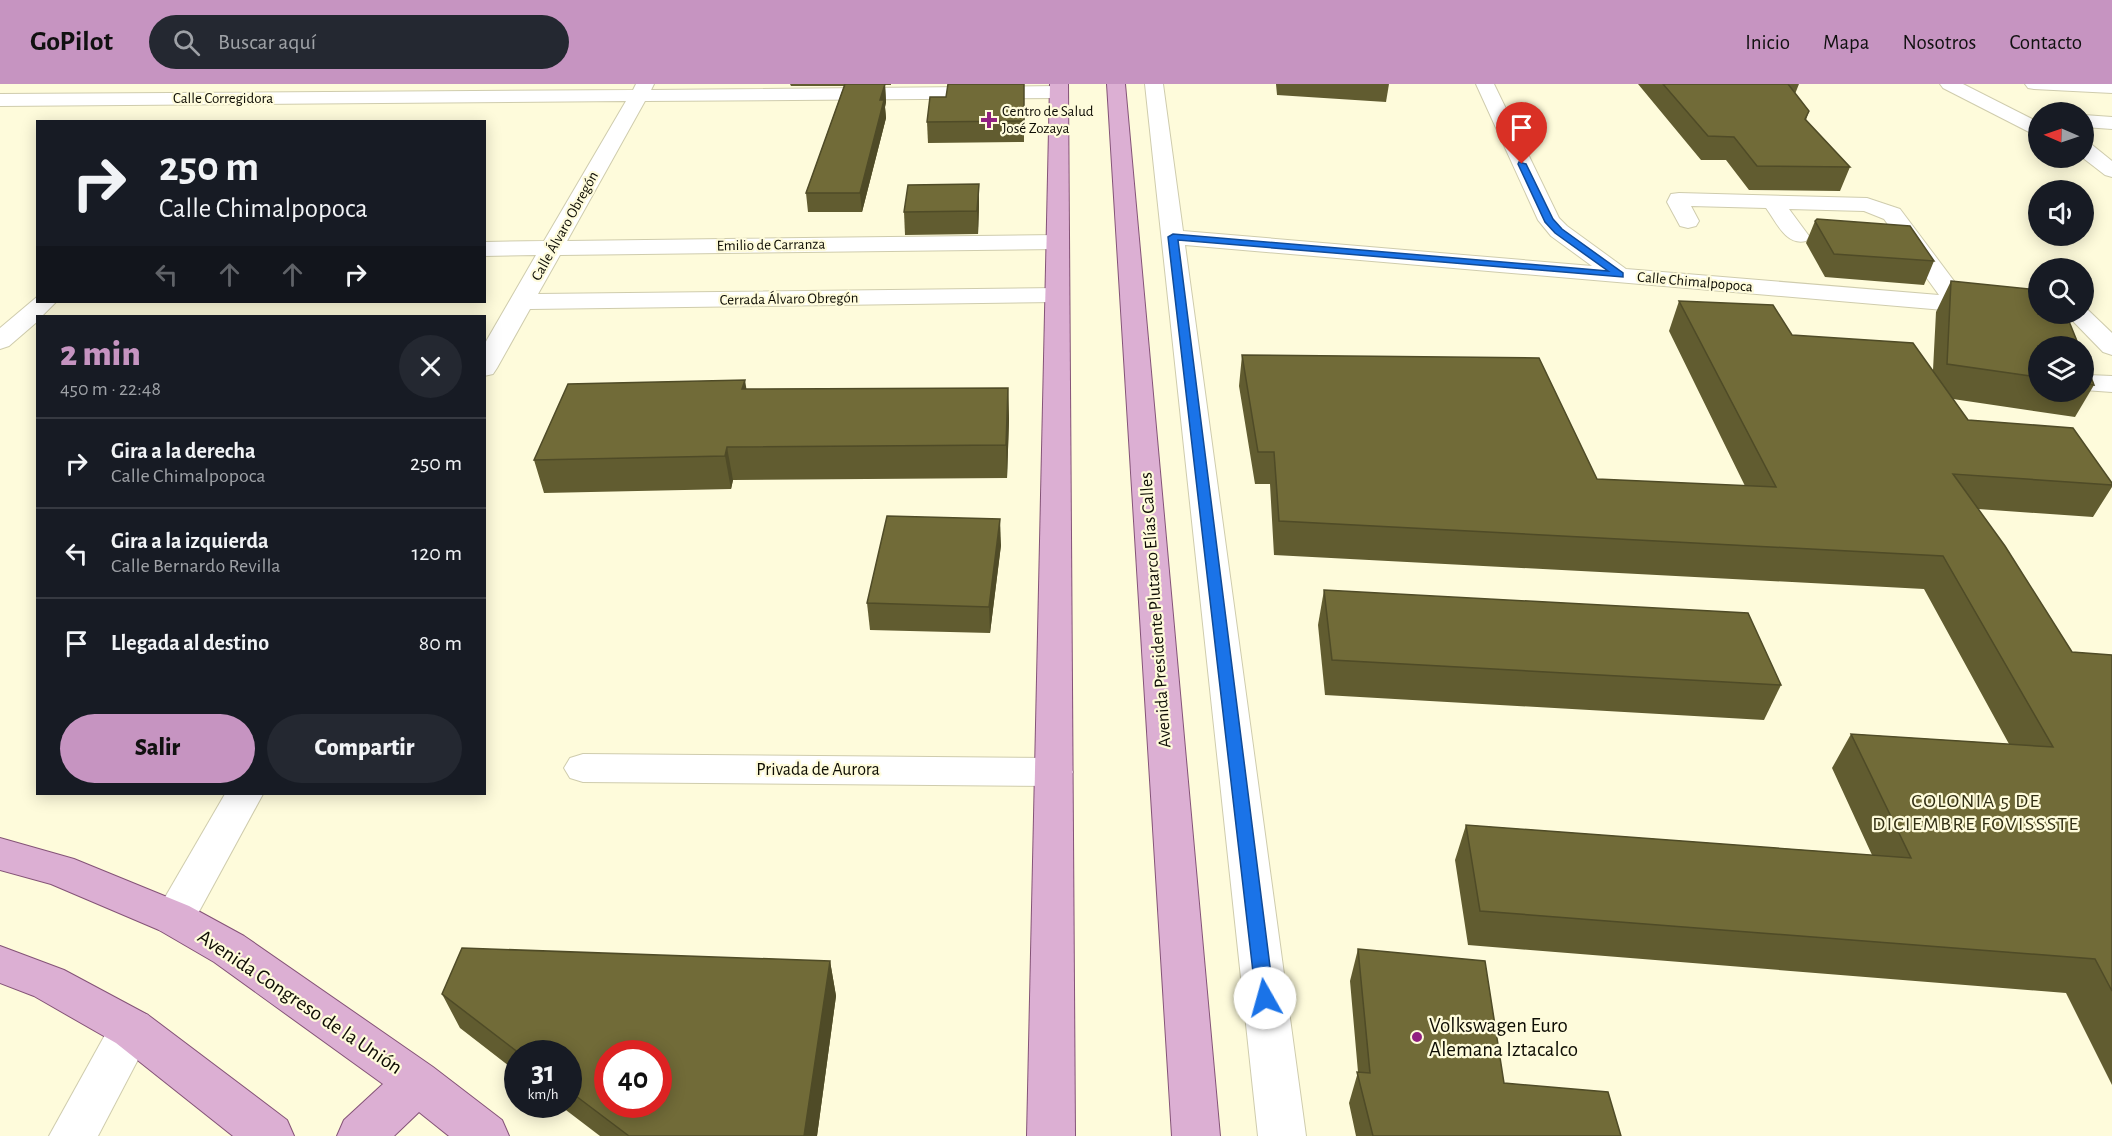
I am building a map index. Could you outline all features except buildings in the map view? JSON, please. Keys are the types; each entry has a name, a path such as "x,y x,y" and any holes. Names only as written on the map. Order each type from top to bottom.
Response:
{"main road":[{"path":"1051,1136 1059,88"},
{"name":"Avenida Presidente Plutarco Elías Calles","path":"1122,90 1196,1136"},
{"name":"Avenida Congreso de la Unión","path":"0,854 60,870 174,918 229,949 417,1082 485,1136"},
{"path":"0,964 49,983 132,1029 270,1136"},
{"path":"361,1136 417,1082"}],"street":[{"path":"253,114 285,84"},
{"path":"1154,84 1282,1136"},
{"path":"1485,84 1549,220 1558,231 1620,275"},
{"path":"1949,84 2028,124"},
{"path":"2026,88 2112,87"},
{"name":"Calle Corregidora","path":"0,100 270,98 642,89 1059,88"},
{"path":"2026,88 2035,102"},
{"name":"Calle Álvaro Obregón","path":"486,365 642,89"},
{"path":"2094,122 2112,123"},
{"path":"2094,146 2112,141"},
{"path":"2094,153 2112,165"},
{"path":"2094,155 2112,171"},
{"path":"1848,185 1867,205"},
{"path":"1688,221 1678,202 1679,199 1867,205 1892,214 1958,304"},
{"path":"1772,201 1798,236"},
{"name":"Calle Chimalpopoca","path":"1173,237 2028,310"},
{"name":"Emilio de Carranza","path":"486,249 1058,242"},
{"path":"1763,287 1776,315"},
{"name":"Cerrada Álvaro Obregón","path":"522,302 1057,295"},
{"path":"0,341 43,303"},
{"path":"2094,316 2112,317"},
{"path":"2084,324 2112,347"},
{"name":"Privada de Aurora","path":"583,768 1054,772"},
{"path":"174,918 243,795"},
{"path":"73,1136 132,1029"}],"place":[{"name":"Centro de Salud José Zozaya","path":"989,120"},
{"name":"Volkswagen Euro Alemana Iztacalco","path":"1417,1037"}],"district":[{"name":"COLONIA 5 DE DICIEMBRE FOVISSSTE","path":"1976,812"}],"route":[{"path":"1265,998 1216,577 1173,237 1620,275 1558,231 1549,220 1522,164"}]}
